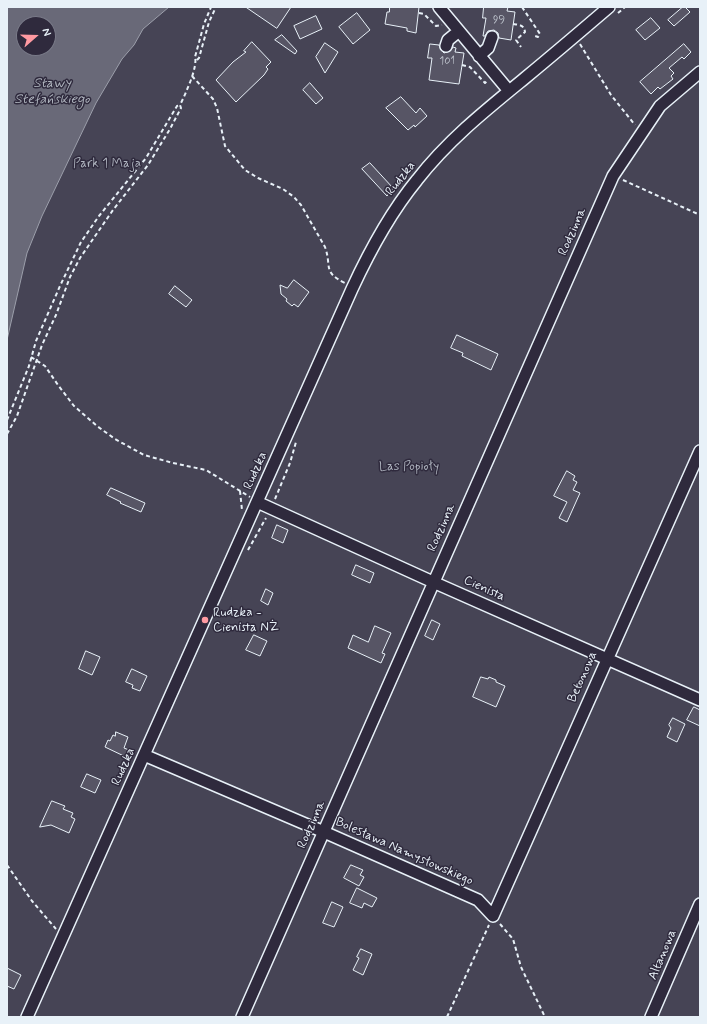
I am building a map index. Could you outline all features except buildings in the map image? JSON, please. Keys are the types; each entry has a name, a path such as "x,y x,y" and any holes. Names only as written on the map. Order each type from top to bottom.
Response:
{"street":[{"path":"439,7 509,91"},
{"name":"Rudzka","path":"28,1017 353,286 384,227 418,179 454,139 509,91 612,12"},
{"path":"446,46 448,40 459,31"},
{"path":"479,56 488,48 492,37"},
{"name":"Rodzinna","path":"242,1017 613,176 660,106 700,72"},
{"name":"Betonowa","path":"493,916 700,451"},
{"name":"Cienista","path":"258,502 433,582 700,700"},
{"name":"Bolesława Namysłowskiego","path":"144,755 478,900 493,916"},
{"name":"Altanowa","path":"651,1017 700,904"}],"path":[{"path":"7,434 17,416 36,360 62,301 70,277 80,258 113,210 150,162 181,108 180,105 192,76 196,60 195,57 204,24 211,7"},
{"path":"196,60 199,58 208,22 216,7"},
{"path":"522,7 540,34 535,36"},
{"path":"612,12 625,7"},
{"path":"419,13 424,14 436,26 440,26 449,19"},
{"path":"513,24 522,25 524,28 525,32 516,40 521,47"},
{"path":"578,42 611,94 641,134"},
{"path":"462,65 470,67 484,83 496,75"},
{"path":"192,76 213,99 217,108 225,146 238,162 251,174 283,189 294,197 325,248 330,273 338,280 353,286"},
{"path":"7,420 36,341 81,242 99,216 146,158 177,106 180,105"},
{"path":"613,176 700,215"},
{"path":"31,357 45,366 74,406 115,439 149,456 206,470 258,502"},
{"path":"247,552 271,508 290,464 297,439"},
{"path":"240,491 242,510"},
{"path":"7,865 32,901 63,938"},
{"path":"447,1017 493,916 513,939 521,966 545,1017"}],"green space":[{"name":"Las Popioły","path":"7,7 700,7 700,1017 7,1017"}],"water":[{"name":"Stawy Stefańskiego","path":"7,7 169,7 143,29 134,45 122,59 96,103 42,216 27,253 7,340"}],"place":[{"name":"Rudzka - Cienista NŻ","path":"205,620"}],"park label":[{"name":"Park 1 Maja","path":"107,164"}]}
